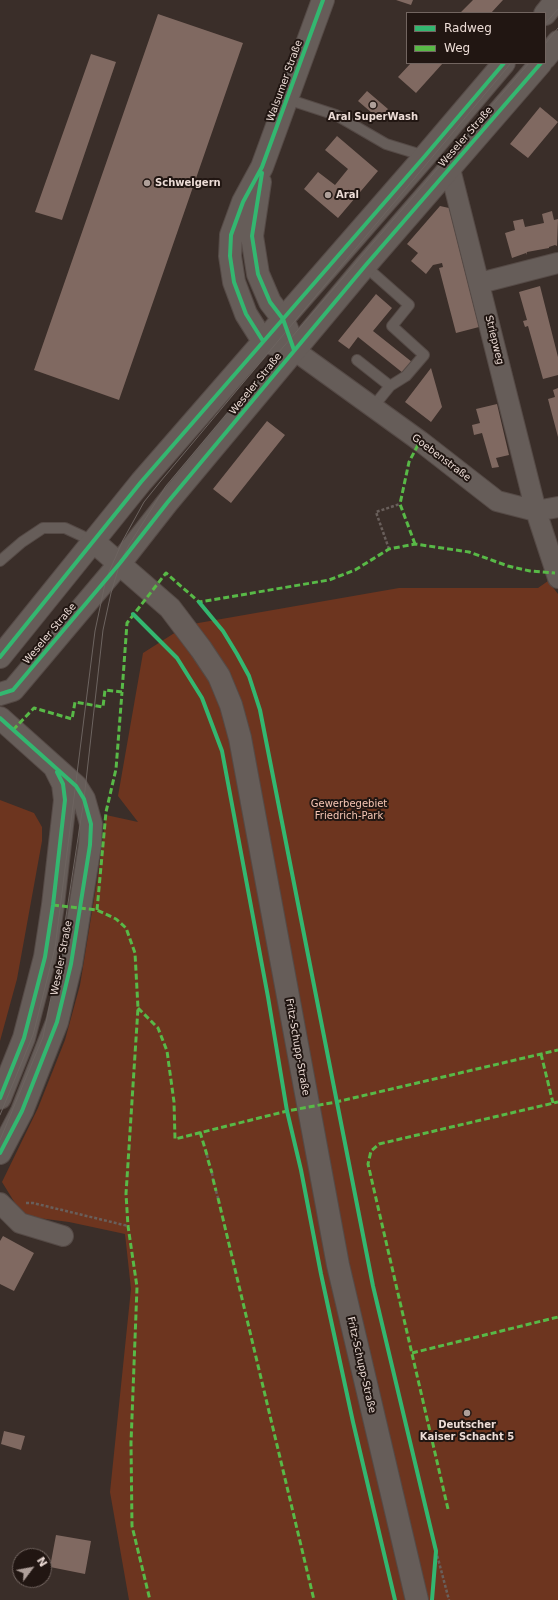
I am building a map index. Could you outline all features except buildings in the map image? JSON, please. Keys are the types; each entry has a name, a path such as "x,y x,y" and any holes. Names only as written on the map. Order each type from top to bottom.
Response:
{"main road":[{"name":"Walsumer Straße","path":"263,341 246,314 234,282 230,256 231,235 243,202 262,167 324,0"},
{"path":"546,13 556,0"},
{"path":"546,57 558,42"},
{"name":"Weseler Straße","path":"0,657 141,482 503,64"},
{"name":"Weseler Straße","path":"0,694 13,690 120,563 294,350 540,64"},
{"name":"Walsumer Straße","path":"262,167 252,236 258,274 270,302 283,319 294,350"},
{"path":"263,341 294,350"},
{"name":"Fritz-Schupp-Straße","path":"93,541 170,608 219,676 231,705 240,738 338,1265 417,1600"},
{"name":"Weseler Straße","path":"0,718 76,786 84,799 91,824 90,845 71,964 57,1022 22,1111 0,1153"},
{"name":"Weseler Straße","path":"0,1098 24,1038 44,956 53,905 65,800 63,784 54,767"}],"street":[{"name":"Striepweg","path":"450,169 480,283 536,511"},
{"path":"480,283 558,263"},
{"name":"Goebenstraße","path":"294,350 497,500 536,511"},
{"path":"558,506 536,511 558,578"},
{"path":"3,1204 20,1223 63,1236"}],"lane":[{"path":"287,99 336,115 386,144 425,156"},
{"path":"365,266 409,305 392,326 424,355 406,376 390,386 373,408"},
{"path":"357,360 390,386"},
{"path":"0,561 22,542 43,528 65,528 93,541"}],"path":[{"path":"389,549 376,512 400,504"},
{"path":"207,1155 208,1160"},
{"path":"212,1173 213,1179"},
{"path":"216,1191 218,1198"},
{"path":"3,1204 22,1202 33,1203 128,1226"},
{"path":"435,1567 436,1551"},
{"path":"436,1551 449,1600"}],"green space":[{"name":"Gewerbegebiet Friedrich-Park","path":"548,581 558,594 558,1600 129,1600 110,1492 131,1289 125,1234 69,1222 23,1216 2,1182 38,1108 65,1040 80,985 106,815 138,822 118,796 143,653 187,625 399,588 538,588"},
{"path":"0,800 34,813 42,827 42,841 17,979 0,1041"}],"tram line":[{"path":"546,23 558,9"},
{"path":"546,43 558,28"},
{"path":"0,1115 33,1035 55,948 95,631 106,579 123,540 144,502 160,482 510,64"},
{"path":"0,1140 43,1037 61,949 84,799 103,630 111,593 120,563 129,545 166,486 284,346 528,64"}],"marked path":[{"path":"415,544 400,504 409,462 420,441"},
{"path":"13,730 34,708 72,719 75,702 103,707 105,690 122,692 127,623 166,573 199,602 329,580 355,570 389,549 415,544 469,552 508,566 530,571 555,573"},
{"path":"97,910 106,812 116,769 122,692"},
{"path":"53,905 97,910 116,919 126,928 135,953 138,1008 126,1194 128,1226 137,1287 131,1443 132,1526 150,1600"},
{"path":"138,1008 158,1028 167,1051 174,1102 175,1139 287,1111 336,1102 558,1050"},
{"path":"541,1054 553,1103"},
{"path":"448,1509 368,1164 371,1151 379,1144 558,1102"},
{"path":"200,1132 207,1155"},
{"path":"208,1160 212,1173"},
{"path":"213,1179 216,1191"},
{"path":"218,1198 314,1600"},
{"path":"412,1353 558,1317"}],"cycle path":[{"path":"263,341 246,314 234,282 230,256 231,235 243,202 262,167 323,0"},
{"path":"0,657 141,482 503,64"},
{"path":"0,694 13,690 120,563 167,503 365,266 540,64"},
{"path":"262,173 252,236 258,274 270,302 283,319 294,350"},
{"path":"199,602 223,631 237,654 249,676 260,710 373,1286 436,1551 432,1600"},
{"path":"133,614 177,658 202,698 222,751 268,997 287,1111 301,1170 321,1274 353,1422 395,1600"},
{"path":"0,718 76,786 84,799 91,824 90,845 71,964 57,1022 22,1111 0,1153"},
{"path":"0,1098 24,1038 45,957 53,905 65,800 63,784 57,772"}],"place":[{"name":"Aral SuperWash","path":"373,105"},
{"name":"Schwelgern","path":"147,183"},
{"name":"Aral","path":"328,195"},
{"name":"Deutscher Kaiser Schacht 5","path":"467,1413"}]}
